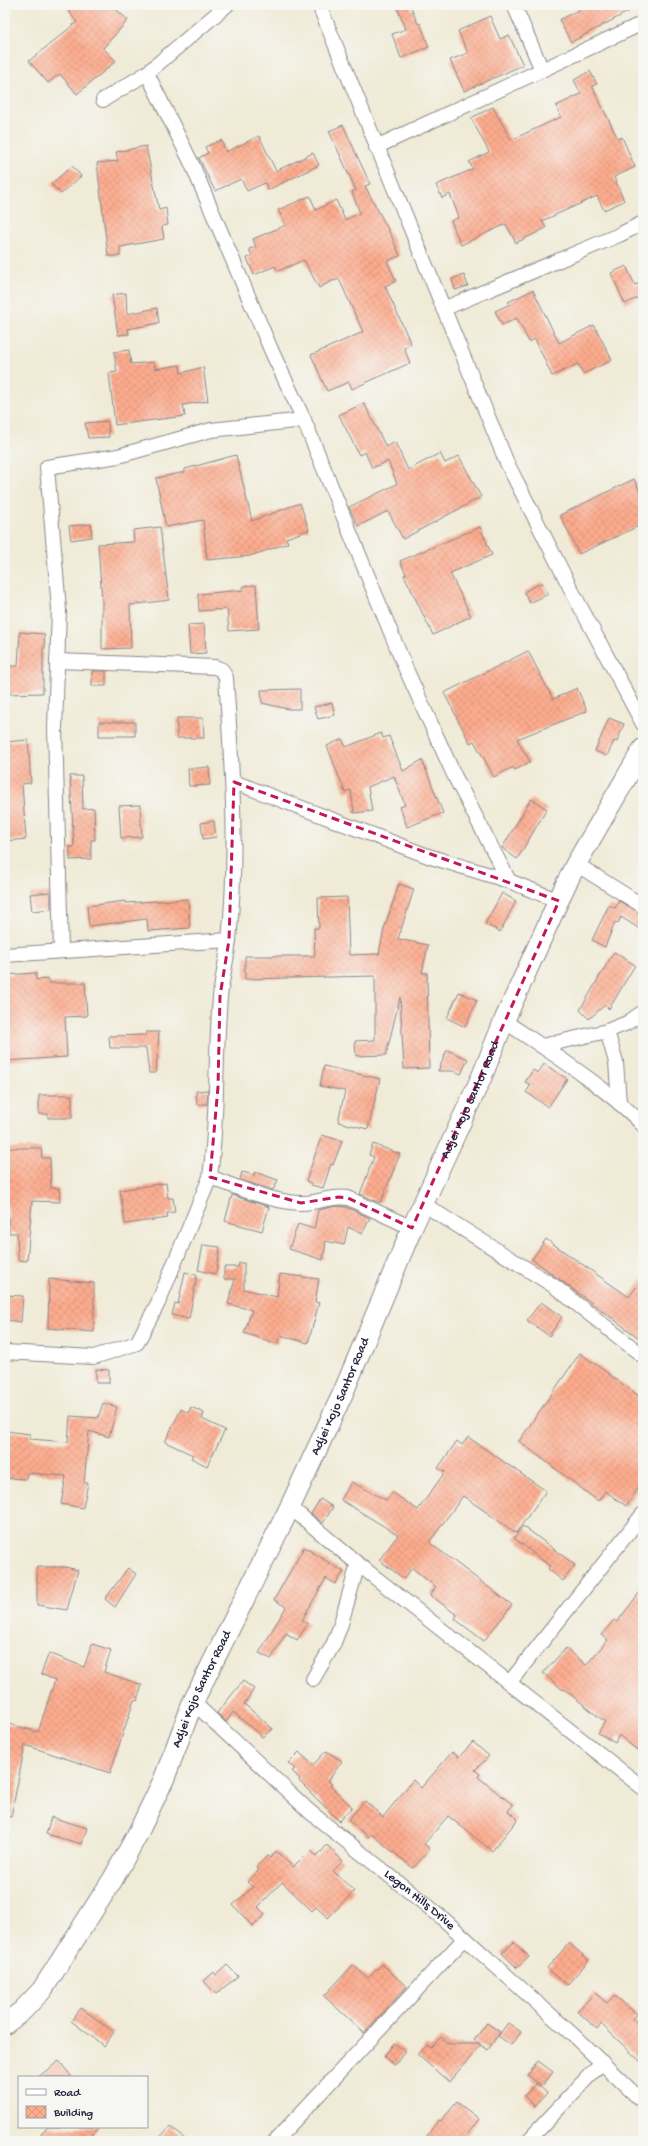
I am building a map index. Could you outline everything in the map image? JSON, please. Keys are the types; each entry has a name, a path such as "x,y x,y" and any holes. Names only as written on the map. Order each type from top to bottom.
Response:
{"street":[{"path":"103,100 146,72 227,5"},
{"path":"319,5 507,463 572,593 643,724"},
{"path":"514,5 542,70"},
{"path":"376,147 643,23"},
{"path":"146,72 191,162 269,344 304,420 405,667 456,777 508,881"},
{"path":"443,309 620,235 643,223"},
{"path":"61,950 55,728 59,609 47,467 118,456 211,430 304,420"},
{"path":"5,1352 94,1357 137,1343 158,1303 210,1177 218,1087 220,996 229,940 233,864 234,782 226,678 222,670 215,667 58,661"},
{"name":"Adjei Kojo Santor Road","path":"5,2024 42,1990 120,1867 164,1779 193,1702 290,1507 343,1393 412,1228 482,1076 504,1021 576,864 643,749"},
{"path":"234,782 428,856 508,881 559,901"},
{"path":"576,864 643,906"},
{"path":"5,955 61,950 229,940"},
{"path":"542,1046 607,1031 627,1023 643,1012"},
{"path":"504,1021 542,1046 619,1103 643,1125"},
{"path":"607,1031 616,1062 619,1103"},
{"path":"210,1177 231,1186 300,1203 339,1197 348,1198 412,1228"},
{"path":"423,1204 554,1286 643,1356"},
{"path":"290,1507 358,1564 643,1788"},
{"path":"510,1682 643,1514"},
{"path":"313,1679 340,1627 358,1564"},
{"name":"Legon Hills Drive","path":"193,1702 310,1812 465,1938 602,2062 643,2102"},
{"path":"275,2141 465,1938"},
{"path":"528,2141 602,2062"}],"highlighted area":[{"path":"234,782 559,901 412,1228 348,1198 339,1197 301,1203 210,1177 218,1087 220,996 229,940"}],"building":[{"path":"64,5 111,5 128,20 103,48 116,61 77,94 60,74 48,83 29,61 77,22"},
{"path":"396,5 410,5 418,24 420,23 429,47 401,58 392,34 406,29"},
{"path":"588,5 641,5 571,42 559,20"},
{"path":"490,16 500,39 509,35 523,65 464,91 450,60 468,53 458,31"},
{"path":"590,71 597,84 592,86 618,139 622,137 635,167 614,177 624,201 604,210 597,196 542,221 546,228 516,243 506,224 461,245 451,221 459,217 450,194 442,198 436,185 473,169 469,162 489,152 471,118 493,107 511,140 561,117 556,106 581,94 574,80"},
{"path":"343,125 370,184 365,186 391,235 400,256 387,261 396,281 385,286 411,344 404,348 410,363 352,389 349,382 327,391 311,355 363,332 339,279 319,288 304,260 278,271 275,266 254,275 247,258 252,256 249,249 256,247 253,239 286,225 278,210 310,196 316,210 336,200 345,220 360,213 352,192 356,190 329,131"},
{"path":"259,136 276,171 313,153 319,165 268,190 265,183 247,191 241,179 215,191 199,158 208,153 205,147 221,140 226,152"},
{"path":"146,146 159,210 166,208 168,225 162,226 164,239 120,247 120,256 108,256 97,163 118,161 116,152"},
{"path":"72,166 81,176 61,194 51,184"},
{"path":"626,266 635,285 643,282 643,295 625,304 611,273"},
{"path":"464,275 468,286 455,290 452,279"},
{"path":"533,290 559,343 594,325 612,360 583,374 578,364 552,376 535,339 529,342 517,318 502,325 495,311 510,304 508,302"},
{"path":"126,293 127,314 157,308 159,323 128,329 129,334 118,335 112,295"},
{"path":"129,350 131,364 154,362 155,369 180,365 181,373 203,367 208,401 183,405 185,416 115,425 109,373 117,372 114,352"},
{"path":"364,403 386,447 395,442 408,470 440,453 445,463 459,456 481,497 403,539 388,511 358,526 349,507 397,484 388,461 372,468 365,452 359,455 339,415"},
{"path":"108,421 109,437 88,438 85,423"},
{"path":"236,455 252,521 300,503 309,530 286,538 288,543 250,556 207,560 203,520 166,527 156,478 185,472 185,469"},
{"path":"634,479 643,498 643,524 579,554 560,515"},
{"path":"91,524 92,537 71,540 69,526"},
{"path":"160,527 169,600 130,605 131,648 102,649 102,601 98,544 134,542 133,530"},
{"path":"480,527 492,555 450,573 471,616 433,635 404,575 406,574 400,561"},
{"path":"542,582 548,594 530,603 524,592"},
{"path":"256,585 259,629 229,631 227,609 199,611 198,594 244,590 243,586"},
{"path":"204,624 206,653 190,654 188,625"},
{"path":"20,632 44,634 45,648 43,648 43,693 5,694 5,666 18,666"},
{"path":"528,651 553,699 577,688 587,711 517,739 530,762 515,770 513,767 494,777 474,741 470,743 444,693"},
{"path":"92,671 106,671 106,686 92,686"},
{"path":"300,689 300,709 288,709 262,703 261,690"},
{"path":"332,703 335,715 318,719 314,707"},
{"path":"177,718 203,718 204,738 177,738"},
{"path":"609,718 624,724 617,742 614,741 607,756 595,751"},
{"path":"99,722 135,722 135,736 99,736"},
{"path":"381,733 383,738 389,736 403,771 422,760 443,813 407,827 400,807 405,805 394,776 368,787 372,811 354,813 351,790 345,792 327,746 342,739 346,747"},
{"path":"28,740 31,783 22,784 26,839 5,841 5,742"},
{"path":"209,767 210,785 189,786 188,769"},
{"path":"70,776 82,776 83,809 94,808 95,840 91,840 91,859 70,860 70,847 74,847"},
{"path":"531,799 547,809 517,859 502,848"},
{"path":"140,805 142,837 121,838 119,806"},
{"path":"214,821 216,837 203,839 201,823"},
{"path":"399,884 414,889 398,939 428,945 422,973 427,973 429,1068 404,1069 400,997 386,1055 356,1056 355,1041 375,1040 375,976 245,979 245,956 315,956 314,928 319,928 318,898 347,897 349,955 379,954 384,929"},
{"path":"51,892 51,909 32,911 30,894"},
{"path":"502,893 516,901 500,932 485,924"},
{"path":"188,899 190,928 148,931 147,919 89,926 87,906 125,901 125,903"},
{"path":"619,901 643,914 643,931 621,917 618,923 615,922 605,947 592,940 609,905 615,908"},
{"path":"614,952 635,965 609,1009 605,1005 589,1019 580,1010"},
{"path":"36,973 36,980 49,979 49,983 85,983 87,1016 65,1017 67,1057 5,1061 5,975"},
{"path":"459,992 477,1000 465,1027 447,1018"},
{"path":"146,1032 159,1032 156,1073 149,1073 146,1048 110,1048 109,1036 146,1035"},
{"path":"447,1050 468,1059 461,1074 454,1071 438,1071"},
{"path":"544,1064 567,1079 548,1107 526,1092 531,1085 525,1082 533,1070 538,1073"},
{"path":"324,1066 380,1079 368,1129 338,1122 345,1091 320,1086"},
{"path":"208,1090 207,1104 197,1104 196,1091"},
{"path":"39,1095 72,1095 72,1118 48,1118 48,1114 39,1114"},
{"path":"322,1135 342,1141 333,1165 331,1164 323,1188 311,1185 311,1183 306,1181"},
{"path":"373,1144 400,1154 381,1202 360,1194 374,1157 369,1155"},
{"path":"7,1148 41,1148 42,1158 50,1158 51,1188 59,1188 60,1202 32,1201 27,1261 18,1260 17,1233 9,1233 8,1207 5,1207 5,1183 8,1183"},
{"path":"242,1172 254,1175 255,1172 278,1180 273,1190 240,1180"},
{"path":"166,1183 168,1198 173,1198 175,1212 167,1213 168,1218 125,1224 120,1190"},
{"path":"232,1195 269,1207 262,1231 225,1221"},
{"path":"336,1206 346,1207 370,1218 362,1234 348,1227 344,1245 326,1241 323,1260 289,1249 298,1224 314,1229 318,1210"},
{"path":"546,1239 629,1297 643,1278 643,1341 532,1259"},
{"path":"203,1245 220,1247 216,1274 198,1270"},
{"path":"239,1263 244,1263 244,1289 277,1297 280,1274 319,1279 315,1302 319,1303 308,1343 280,1335 277,1344 244,1333 252,1310 228,1304 235,1279 224,1279 224,1267 238,1267"},
{"path":"185,1272 197,1275 189,1319 172,1315 175,1303 178,1304"},
{"path":"49,1279 94,1283 94,1332 48,1328"},
{"path":"5,1295 23,1296 21,1322 5,1320"},
{"path":"541,1302 562,1317 549,1336 527,1320"},
{"path":"580,1353 643,1399 643,1482 626,1506 605,1491 598,1501 519,1441"},
{"path":"96,1369 109,1370 109,1383 96,1383"},
{"path":"103,1403 117,1407 109,1437 89,1431 84,1483 88,1483 83,1508 61,1504 66,1476 27,1473 26,1479 5,1478 5,1431 30,1434 30,1439 68,1442 70,1416 98,1418"},
{"path":"191,1407 204,1413 202,1419 225,1430 207,1466 191,1458 193,1455 165,1442 181,1409 188,1413"},
{"path":"468,1437 546,1491 516,1533 463,1496 430,1541 430,1543 512,1605 484,1641 455,1619 457,1615 430,1595 436,1587 412,1568 404,1579 379,1560 398,1535 341,1500 351,1482 386,1500 392,1492 418,1510 445,1472 438,1468 457,1441 462,1445"},
{"path":"320,1499 333,1507 323,1523 311,1514"},
{"path":"523,1526 575,1565 563,1581 548,1569 550,1566 514,1538"},
{"path":"304,1547 344,1572 335,1584 326,1578 302,1620 308,1624 297,1640 286,1633 271,1659 259,1653 286,1607 274,1600"},
{"path":"37,1567 65,1567 78,1570 67,1610 37,1605"},
{"path":"128,1568 136,1574 115,1607 105,1599"},
{"path":"643,1588 643,1755 619,1735 615,1743 598,1733 605,1722 543,1673 566,1648 586,1665 608,1640 601,1635 614,1620 617,1622"},
{"path":"92,1644 111,1650 104,1672 142,1685 137,1701 134,1700 110,1773 25,1745 11,1817 5,1816 5,1723 38,1732 55,1680 41,1674 49,1653 84,1667"},
{"path":"243,1681 254,1689 244,1704 273,1729 262,1737 233,1712 226,1722 217,1713"},
{"path":"473,1742 489,1756 475,1770 480,1774 478,1777 513,1805 508,1811 518,1819 492,1851 448,1816 424,1844 430,1849 413,1868 371,1834 368,1837 348,1820 365,1801 383,1817 413,1780 421,1788 452,1752 459,1757"},
{"path":"326,1751 342,1761 328,1781 332,1784 330,1786 352,1807 339,1821 299,1781 300,1779 292,1771 295,1769 288,1763 299,1752 313,1765"},
{"path":"51,1817 87,1828 82,1844 46,1834"},
{"path":"327,1845 343,1861 333,1871 354,1891 328,1918 316,1907 312,1911 282,1882 258,1907 265,1915 252,1926 233,1905 253,1887 247,1882 259,1870 256,1867 267,1856 270,1858 276,1851 293,1867 310,1850 317,1857"},
{"path":"514,1942 529,1957 517,1968 502,1953"},
{"path":"569,1943 589,1960 567,1985 547,1968"},
{"path":"382,1964 407,1987 364,2033 324,1996 353,1965 368,1978"},
{"path":"227,1965 238,1976 216,1994 204,1981 214,1972 216,1975"},
{"path":"595,1993 607,2003 614,1995 637,2014 633,2019 643,2028 643,2064 601,2024 597,2029 577,2011"},
{"path":"81,2008 114,2032 104,2046 71,2021"},
{"path":"487,2023 500,2032 488,2050 481,2045 449,2082 418,2055 427,2045 431,2048 441,2037 449,2044 480,2044 474,2040"},
{"path":"508,2023 521,2032 511,2045 498,2036"},
{"path":"394,2043 405,2051 395,2065 384,2057"},
{"path":"59,2061 71,2076 39,2076"},
{"path":"538,2061 553,2072 542,2086 528,2075"},
{"path":"536,2083 547,2093 535,2106 524,2096"},
{"path":"457,2102 479,2119 466,2136 461,2141 423,2141 439,2120 441,2121"},
{"path":"170,2126 187,2141 157,2141"},
{"path":"47,2128 99,2128 86,2141 34,2141"}]}
